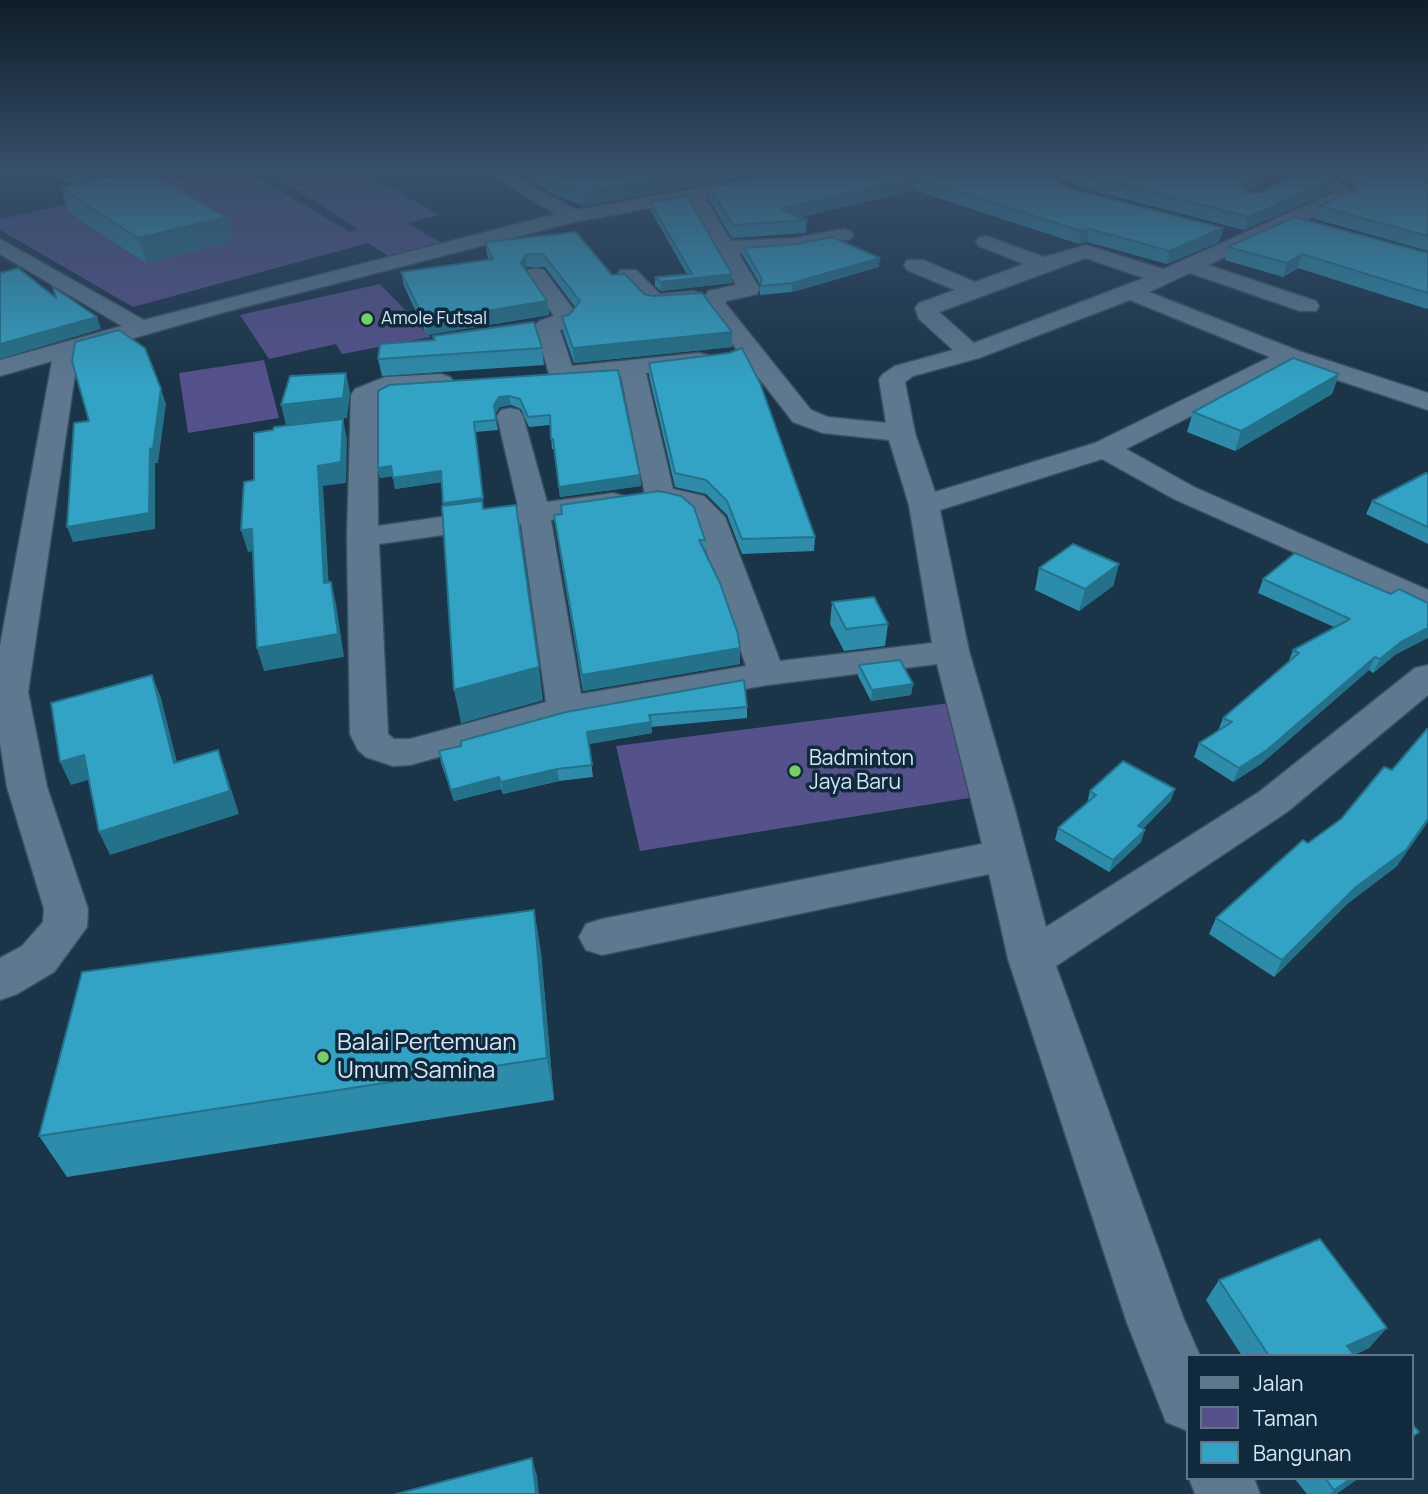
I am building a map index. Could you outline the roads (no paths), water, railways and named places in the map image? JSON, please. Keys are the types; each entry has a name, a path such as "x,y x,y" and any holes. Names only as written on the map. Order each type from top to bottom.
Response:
{"street":[{"path":"0,368 141,328 470,243"},
{"path":"628,275 654,301 716,296 749,289 723,243"},
{"path":"726,248 803,243"},
{"path":"988,243 1043,264"},
{"path":"1186,1395 1156,1324 1031,959 951,651 924,505 901,433 892,379 904,371 970,353 1130,292 1241,243"},
{"path":"0,245 141,328"},
{"path":"970,353 927,314 927,308 973,289 1086,251 1164,278"},
{"path":"915,265 973,289"},
{"path":"1191,266 1308,306"},
{"path":"522,330 561,322 567,317 536,275"},
{"path":"1130,292 1290,356 1428,402"},
{"path":"716,296 714,305 802,416 822,425 901,433"},
{"path":"547,326 548,375 717,358"},
{"path":"0,981 38,959 65,927 66,909 27,787 10,692 66,350"},
{"path":"924,505 1105,449 1290,356"},
{"path":"632,368 660,495"},
{"path":"467,380 386,385 372,389 364,395 352,428 363,537 369,734 372,741 393,752 410,752 565,709 767,674 951,651"},
{"path":"510,416 536,514 565,709"},
{"path":"1105,449 1184,492 1428,602"},
{"path":"363,537 660,495 693,502 710,517 767,674"},
{"path":"1031,959 1273,802 1428,676"},
{"path":"601,937 1006,855"}],"place":[{"name":"Amole Futsal","path":"367,319"},
{"name":"Badminton Jaya Baru","path":"795,771"},
{"name":"Balai Pertemuan Umum Samina","path":"323,1057"}]}
